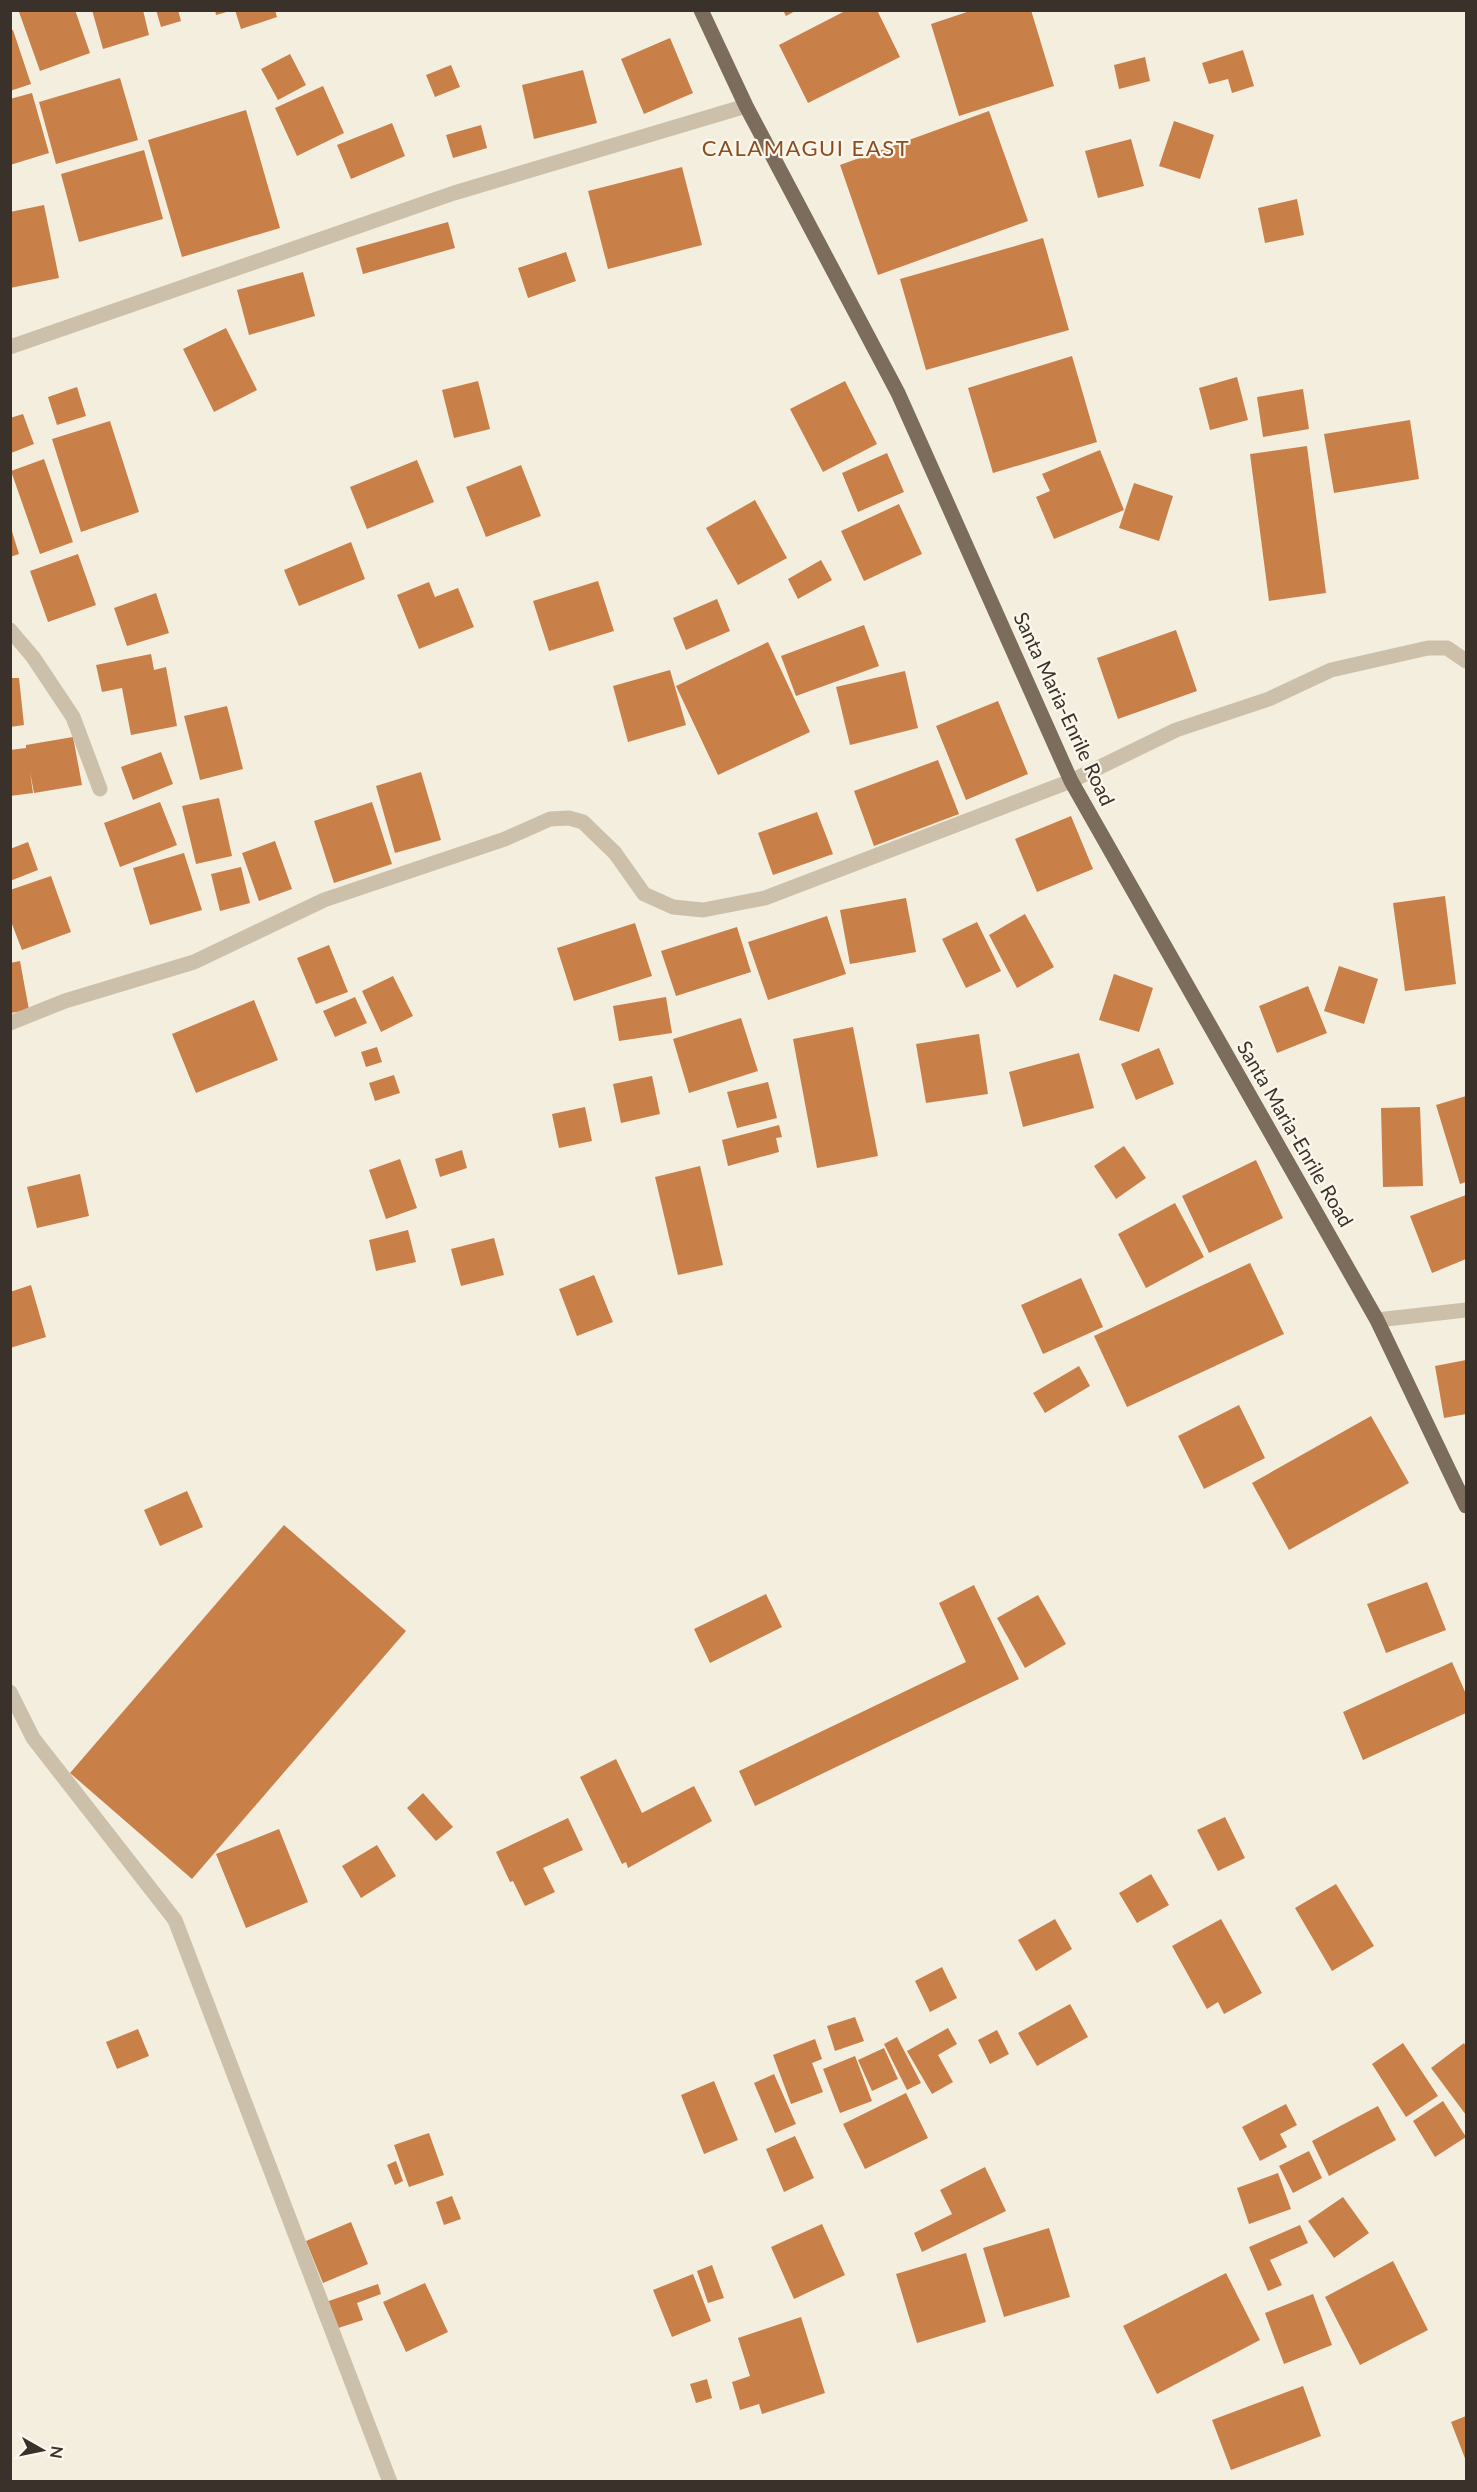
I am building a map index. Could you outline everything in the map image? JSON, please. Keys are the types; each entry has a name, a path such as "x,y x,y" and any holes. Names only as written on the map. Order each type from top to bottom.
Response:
{"main road":[{"name":"Santa Maria-Enrile Road","path":"701,10 746,106 898,393 1071,781 1377,1320 1467,1506"}],"street":[{"path":"10,347 454,193 746,106"},
{"path":"10,630 33,657 73,717 100,789"},
{"path":"10,1023 65,1001 194,962 324,900 505,839 550,819 569,818 583,822 615,853 644,894 673,907 703,910 765,897 1071,781 1176,730 1269,699 1331,670 1428,648 1448,648 1467,662"},
{"path":"1377,1320 1467,1310"},
{"path":"10,1692 33,1738 175,1920 390,2481"}],"building":[{"path":"24,10 75,10 90,53 40,71 19,12"},
{"path":"92,10 143,10 149,35 103,49"},
{"path":"156,10 178,10 181,21 161,27"},
{"path":"215,10 230,10 230,11 216,15"},
{"path":"235,10 275,10 277,17 241,29"},
{"path":"783,10 797,10 786,16"},
{"path":"847,10 877,10 900,57 808,103 779,45"},
{"path":"973,10 1031,10 1054,86 959,116 931,24"},
{"path":"10,30 13,30 31,84 10,91"},
{"path":"670,38 693,93 644,114 621,59"},
{"path":"1243,50 1254,86 1232,93 1228,79 1209,84 1202,63"},
{"path":"290,54 306,85 278,100 261,69"},
{"path":"1145,57 1150,81 1119,89 1114,65"},
{"path":"451,65 460,87 435,97 426,75"},
{"path":"583,70 597,123 534,139 522,85"},
{"path":"120,78 138,140 56,164 39,102"},
{"path":"323,86 344,133 297,156 275,108"},
{"path":"32,93 49,153 10,165 10,99"},
{"path":"246,110 280,228 182,257 148,140"},
{"path":"989,111 1028,221 878,275 840,165"},
{"path":"1174,121 1214,135 1200,179 1159,166"},
{"path":"392,123 405,156 351,179 337,145"},
{"path":"481,125 487,148 453,158 446,135"},
{"path":"1131,139 1144,186 1098,198 1085,151"},
{"path":"144,150 163,219 79,242 61,174"},
{"path":"682,167 702,245 608,269 588,191"},
{"path":"1297,199 1304,235 1265,243 1258,208"},
{"path":"44,205 59,278 10,288 10,212"},
{"path":"448,222 455,248 363,274 356,248"},
{"path":"1043,238 1069,330 926,370 900,279"},
{"path":"566,252 576,281 528,298 518,268"},
{"path":"303,272 315,316 249,335 237,290"},
{"path":"226,328 257,390 214,412 183,349"},
{"path":"1072,356 1097,442 993,473 968,388"},
{"path":"1237,377 1248,420 1210,430 1199,388"},
{"path":"478,381 490,429 454,438 442,390"},
{"path":"845,381 877,444 823,472 790,409"},
{"path":"77,387 86,416 57,425 48,397"},
{"path":"1303,389 1309,429 1263,437 1257,397"},
{"path":"23,414 34,444 11,453 10,418"},
{"path":"1410,420 1419,479 1334,493 1324,434"},
{"path":"110,421 139,512 81,532 52,439"},
{"path":"1307,446 1326,593 1269,601 1250,454"},
{"path":"1100,450 1124,510 1054,539 1036,497 1050,491 1042,474"},
{"path":"887,453 904,492 858,512 842,473"},
{"path":"44,459 73,542 40,554 11,471"},
{"path":"417,460 434,502 367,529 350,487"},
{"path":"521,465 541,516 486,537 466,487"},
{"path":"1134,483 1173,496 1159,541 1119,528"},
{"path":"755,500 787,558 738,585 706,528"},
{"path":"899,504 922,554 864,581 841,531"},
{"path":"10,525 19,554 10,557"},
{"path":"351,542 365,579 299,606 284,570"},
{"path":"78,554 96,605 48,622 30,571"},
{"path":"821,560 832,580 798,599 788,579"},
{"path":"598,581 614,631 549,651 533,601"},
{"path":"429,582 435,597 458,588 474,627 419,649 397,595"},
{"path":"156,593 169,633 127,646 114,608"},
{"path":"717,599 730,631 686,650 673,618"},
{"path":"864,625 879,666 796,696 781,656"},
{"path":"1176,630 1197,691 1118,719 1097,658"},
{"path":"768,642 810,732 718,775 676,686"},
{"path":"151,654 154,670 166,667 177,726 131,735 122,688 102,692 96,665"},
{"path":"670,670 686,725 628,742 613,686"},
{"path":"905,671 918,728 850,745 836,687"},
{"path":"10,678 19,678 24,725 10,727"},
{"path":"998,701 1028,774 966,800 936,726"},
{"path":"227,706 243,769 200,780 184,716"},
{"path":"73,737 82,785 34,793 30,772 33,793 10,796 10,750"},
{"path":"161,752 173,784 133,800 121,767"},
{"path":"938,760 959,814 874,846 854,791"},
{"path":"421,772 441,840 395,853 376,786"},
{"path":"219,798 232,856 196,864 182,806"},
{"path":"160,802 177,845 120,867 104,823"},
{"path":"372,802 392,864 334,883 314,821"},
{"path":"817,812 833,854 773,875 758,833"},
{"path":"1071,816 1093,869 1037,892 1015,839"},
{"path":"275,841 292,889 259,901 242,853"},
{"path":"28,842 38,870 10,881 10,849"},
{"path":"184,853 202,910 150,925 133,868"},
{"path":"241,867 250,903 220,911 211,874"},
{"path":"51,876 71,932 22,950 10,919 10,890"},
{"path":"1445,896 1456,984 1405,991 1393,903"},
{"path":"906,898 916,952 850,964 840,910"},
{"path":"1025,914 1054,967 1017,988 989,935"},
{"path":"827,916 846,974 768,1000 748,942"},
{"path":"977,922 1001,971 966,988 942,939"},
{"path":"635,923 652,976 574,1001 557,948"},
{"path":"737,927 751,972 676,996 661,951"},
{"path":"329,945 348,992 316,1004 297,958"},
{"path":"20,961 29,1010 10,1013 10,963"},
{"path":"1339,966 1378,979 1364,1024 1324,1011"},
{"path":"1114,974 1153,988 1139,1032 1099,1020"},
{"path":"393,976 413,1016 381,1032 362,991"},
{"path":"1308,986 1327,1033 1277,1053 1259,1006"},
{"path":"355,997 367,1023 335,1037 323,1011"},
{"path":"666,997 672,1033 619,1041 613,1006"},
{"path":"254,1000 278,1060 196,1093 172,1034"},
{"path":"741,1018 758,1071 689,1093 673,1039"},
{"path":"853,1027 878,1156 817,1168 793,1039"},
{"path":"979,1034 988,1094 926,1103 916,1044"},
{"path":"377,1047 382,1062 366,1067 361,1052"},
{"path":"1159,1048 1174,1084 1136,1100 1121,1064"},
{"path":"1079,1053 1094,1108 1023,1127 1009,1072"},
{"path":"394,1075 400,1093 375,1101 369,1083"},
{"path":"652,1076 660,1114 621,1123 613,1084"},
{"path":"768,1082 777,1118 737,1128 727,1092"},
{"path":"1466,1096 1466,1182 1460,1184 1436,1105"},
{"path":"585,1107 592,1141 559,1148 552,1114"},
{"path":"1420,1107 1423,1186 1383,1187 1381,1108"},
{"path":"779,1125 782,1137 776,1138 779,1152 728,1166 722,1140"},
{"path":"1124,1146 1146,1178 1116,1199 1094,1166"},
{"path":"462,1150 467,1168 440,1177 435,1159"},
{"path":"400,1159 417,1208 386,1219 369,1170"},
{"path":"1256,1160 1283,1218 1209,1253 1182,1196"},
{"path":"700,1166 723,1265 678,1275 655,1177"},
{"path":"80,1174 89,1216 37,1228 27,1187"},
{"path":"1466,1195 1466,1259 1432,1273 1410,1216"},
{"path":"1175,1203 1204,1257 1146,1288 1118,1234"},
{"path":"408,1230 416,1262 376,1271 369,1240"},
{"path":"494,1238 504,1275 461,1286 451,1249"},
{"path":"1250,1263 1284,1334 1127,1407 1094,1336"},
{"path":"594,1275 613,1322 577,1336 559,1289"},
{"path":"1081,1278 1103,1327 1043,1354 1021,1305"},
{"path":"31,1285 46,1337 10,1348 10,1292"},
{"path":"1466,1360 1466,1414 1444,1418 1435,1366"},
{"path":"1079,1366 1090,1386 1045,1413 1033,1393"},
{"path":"1239,1405 1265,1458 1204,1489 1178,1436"},
{"path":"1371,1416 1409,1483 1289,1550 1252,1483"},
{"path":"187,1491 203,1527 160,1546 144,1510"},
{"path":"284,1525 406,1631 192,1879 70,1773"},
{"path":"1427,1582 1446,1630 1386,1653 1367,1604"},
{"path":"974,1585 1019,1679 755,1806 739,1771 966,1662 939,1603"},
{"path":"766,1594 782,1627 710,1663 694,1629"},
{"path":"1038,1595 1066,1644 1025,1668 997,1618"},
{"path":"1452,1662 1466,1694 1466,1713 1363,1760 1343,1712"},
{"path":"616,1759 642,1813 694,1786 712,1821 628,1868 626,1862 622,1864 580,1777"},
{"path":"423,1793 453,1827 436,1841 407,1808"},
{"path":"1225,1817 1245,1858 1218,1871 1197,1830"},
{"path":"568,1818 583,1850 543,1868 555,1892 525,1906 513,1881 510,1882 496,1852"},
{"path":"279,1829 308,1902 246,1928 216,1854"},
{"path":"377,1845 396,1876 361,1898 342,1866"},
{"path":"1151,1874 1169,1905 1137,1923 1119,1893"},
{"path":"1336,1884 1374,1946 1332,1971 1295,1908"},
{"path":"1055,1919 1072,1949 1036,1971 1018,1940"},
{"path":"1221,1919 1262,1993 1224,2014 1218,2002 1207,2009 1172,1946"},
{"path":"942,1967 957,1998 930,2012 915,1981"},
{"path":"1070,2004 1088,2037 1037,2066 1018,2033"},
{"path":"855,2017 864,2041 835,2051 827,2026"},
{"path":"948,2028 957,2044 938,2055 953,2082 932,2094 907,2051"},
{"path":"138,2029 149,2056 117,2069 106,2042"},
{"path":"997,2030 1009,2054 990,2064 978,2040"},
{"path":"897,2037 921,2083 907,2090 884,2044"},
{"path":"815,2039 822,2059 812,2063 823,2092 791,2104 773,2055"},
{"path":"1403,2043 1438,2096 1406,2117 1372,2064"},
{"path":"1464,2043 1466,2047 1466,2115 1431,2068"},
{"path":"884,2048 898,2079 872,2091 858,2060"},
{"path":"855,2056 872,2101 840,2113 823,2069"},
{"path":"774,2074 796,2124 775,2133 754,2083"},
{"path":"714,2081 738,2140 704,2154 681,2095"},
{"path":"906,2093 928,2138 865,2169 843,2124"},
{"path":"1443,2101 1466,2137 1435,2157 1413,2121"},
{"path":"1286,2104 1297,2125 1280,2134 1287,2147 1260,2161 1242,2127"},
{"path":"1378,2106 1396,2140 1329,2176 1312,2141"},
{"path":"429,2133 444,2175 409,2187 394,2145"},
{"path":"795,2136 814,2178 784,2192 766,2149"},
{"path":"1309,2151 1322,2178 1293,2193 1279,2166"},
{"path":"396,2161 403,2181 395,2185 387,2165"},
{"path":"985,2167 1006,2211 922,2252 914,2233 952,2214 940,2190"},
{"path":"1278,2173 1291,2209 1249,2224 1237,2188"},
{"path":"452,2196 461,2219 444,2225 436,2202"},
{"path":"1343,2197 1369,2233 1334,2258 1308,2221"},
{"path":"351,2222 368,2264 323,2283 306,2241"},
{"path":"822,2224 845,2275 794,2299 771,2247"},
{"path":"1300,2225 1308,2243 1270,2260 1282,2285 1268,2291 1249,2247"},
{"path":"1049,2228 1070,2297 1004,2317 983,2248"},
{"path":"966,2253 986,2322 917,2343 896,2274"},
{"path":"1393,2261 1428,2330 1360,2365 1325,2297"},
{"path":"712,2265 724,2298 708,2303 697,2271"},
{"path":"1226,2273 1260,2340 1157,2394 1123,2326"},
{"path":"693,2274 711,2321 672,2337 653,2290"},
{"path":"425,2283 448,2332 406,2352 383,2302"},
{"path":"378,2284 381,2294 357,2303 363,2320 332,2330 323,2303"},
{"path":"1313,2294 1332,2345 1284,2364 1265,2313"},
{"path":"801,2317 825,2393 762,2414 759,2404 740,2410 732,2382 750,2376 738,2338"},
{"path":"707,2379 712,2398 696,2403 690,2384"},
{"path":"1303,2386 1321,2436 1231,2470 1212,2420"},
{"path":"1466,2416 1466,2461 1451,2422"}],"district":[{"name":"CALAMAGUI EAST","path":"806,148"}]}
